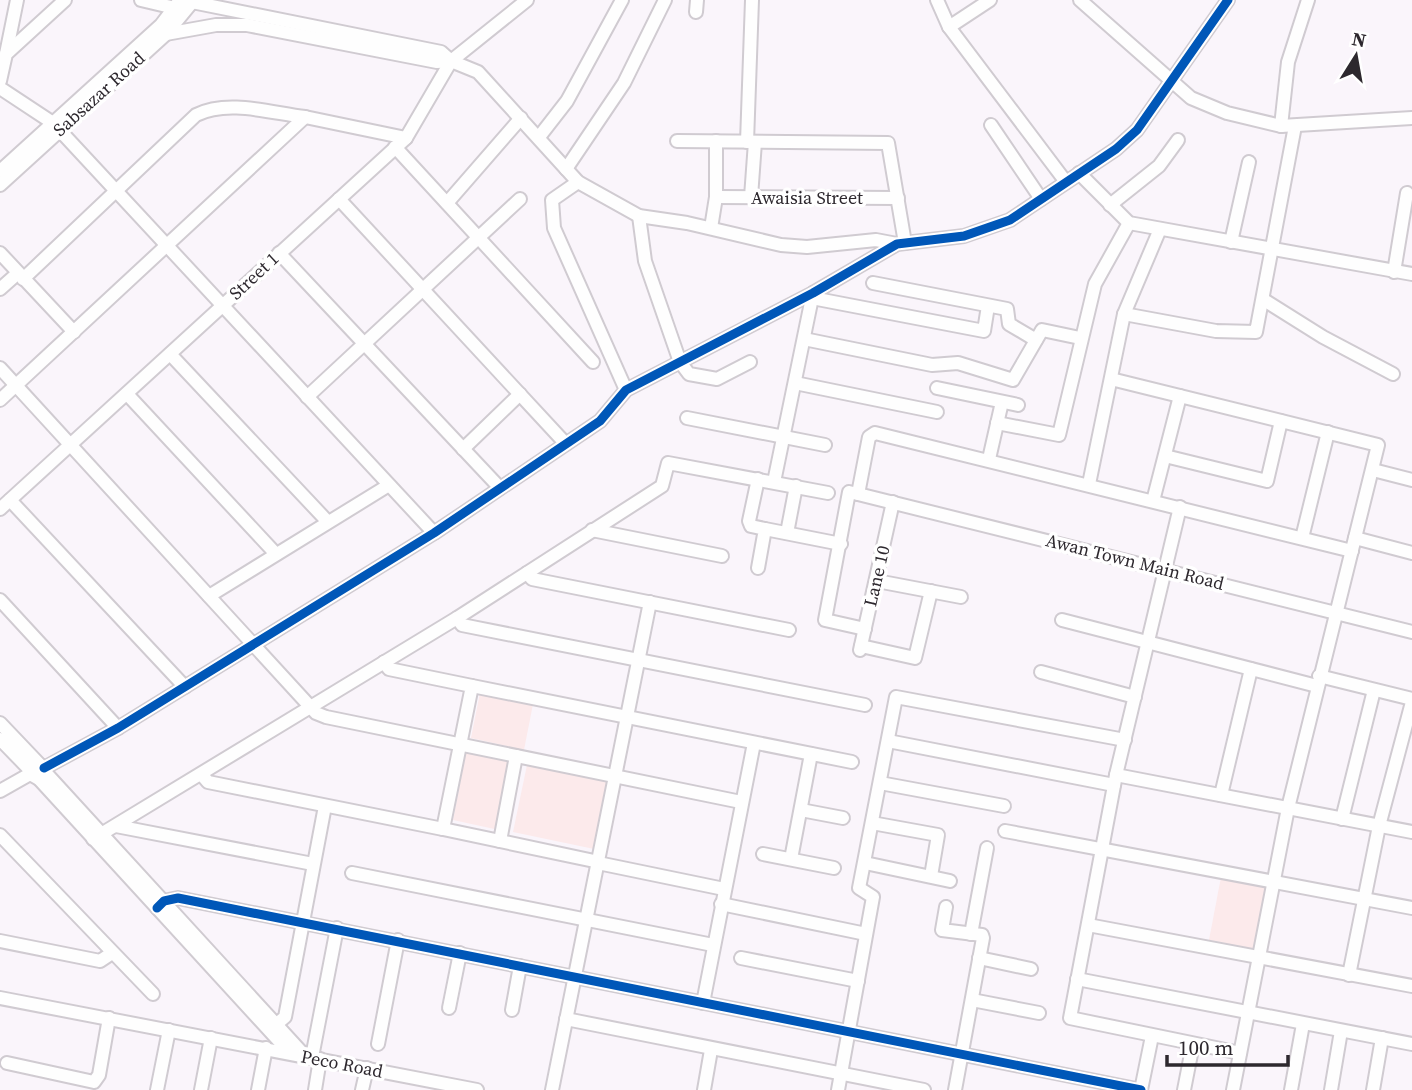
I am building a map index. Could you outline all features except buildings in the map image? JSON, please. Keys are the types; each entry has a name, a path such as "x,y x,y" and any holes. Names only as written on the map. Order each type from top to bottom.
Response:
{"street":[{"path":"0,80 17,0"},
{"path":"6,54 65,0"},
{"path":"141,0 184,3 441,52 451,61 478,72 578,182 639,216 710,228 780,245 807,247 876,240 901,243 964,236 1010,220 1137,130 1228,0"},
{"path":"224,0 233,13"},
{"name":"Street 1","path":"5,505 406,138 451,61 527,0"},
{"path":"539,137 567,101 622,0"},
{"path":"566,169 624,83 665,0"},
{"path":"751,197 752,0"},
{"path":"937,0 949,27 1066,182"},
{"path":"949,27 990,0"},
{"path":"1080,0 1191,98 1227,113 1281,125 1412,118"},
{"path":"1281,125 1288,62 1308,0"},
{"path":"0,171 57,126 184,3"},
{"name":"Sabsazar Road","path":"0,185 57,126 166,34 184,3"},
{"path":"166,34 216,25 247,25 437,62 451,61"},
{"path":"0,88 57,126 221,307 434,533"},
{"path":"0,289 20,276 116,191 196,114 205,110 233,108 305,117 406,138"},
{"path":"0,401 305,117"},
{"path":"447,203 521,118"},
{"path":"991,125 1041,199"},
{"path":"1124,314 1216,331 1253,333 1258,329 1295,125"},
{"path":"1110,205 1159,166 1178,140"},
{"path":"677,141 888,143 898,198 901,243"},
{"path":"710,228 716,197 716,141"},
{"path":"395,147 593,362"},
{"path":"1231,242 1249,162"},
{"path":"1079,173 1129,223 1412,274"},
{"path":"578,182 552,200 554,228 626,390"},
{"path":"1394,272 1407,193"},
{"name":"Awaisia Street","path":"716,197 898,198"},
{"path":"339,199 566,444"},
{"path":"307,397 520,199"},
{"path":"639,216 645,261 680,362 689,374 717,379 750,362"},
{"path":"997,423 1059,435 1095,284 1129,223"},
{"path":"1089,484 1124,314 1160,229"},
{"path":"0,791 118,727 254,646 434,533 600,421 626,390 813,295 901,243"},
{"path":"0,253 74,332"},
{"path":"279,253 500,488"},
{"path":"873,284 1007,309 1009,324 1036,340"},
{"path":"813,295 984,331 988,306"},
{"path":"774,482 813,295"},
{"path":"1264,300 1322,337 1393,374"},
{"path":"804,339 932,365 958,363 1013,380 1042,330 1080,338"},
{"path":"170,354 328,522"},
{"path":"0,368 254,646 311,707 326,717 741,802"},
{"path":"1111,379 1378,445 1288,808 1233,1090"},
{"path":"795,383 937,412"},
{"path":"937,388 1018,405"},
{"path":"127,394 276,554"},
{"path":"463,449 520,394"},
{"path":"1153,501 1180,396"},
{"path":"989,459 1002,402"},
{"path":"687,418 825,445"},
{"path":"1165,456 1267,481 1281,421"},
{"path":"1302,538 1328,432"},
{"path":"865,629 825,620 849,492 858,494 871,434 989,459 1302,538 1412,553"},
{"path":"98,836 457,618 662,486 667,463 828,493"},
{"path":"1373,470 1412,480"},
{"path":"758,479 749,521 751,526 841,544"},
{"path":"209,596 389,485"},
{"path":"787,533 796,486"},
{"name":"Awan Town Main Road","path":"858,494 1412,632"},
{"name":"Lane 10","path":"893,502 861,648 915,658 931,591"},
{"path":"5,505 185,687"},
{"path":"1180,507 1115,780 1070,1018 1240,1053"},
{"path":"758,568 765,528"},
{"path":"592,530 722,556"},
{"path":"527,573 532,579 789,630"},
{"path":"877,581 961,597"},
{"path":"0,600 118,727"},
{"path":"552,1090 650,602"},
{"path":"457,618 462,625 865,705"},
{"path":"1062,620 1251,669 1374,690 1411,706 1378,826 1349,975"},
{"path":"384,662 389,669 852,762"},
{"path":"1221,795 1251,669"},
{"path":"1041,672 1135,697"},
{"path":"443,829 472,686"},
{"path":"1342,819 1374,690"},
{"path":"838,1090 873,897 859,891 893,701 900,696 1125,740"},
{"path":"0,723 38,772 273,1027 312,1058"},
{"path":"0,739 38,772"},
{"path":"887,741 1115,780 1221,795 1412,832"},
{"path":"703,1003 754,743"},
{"path":"791,859 811,754"},
{"path":"500,841 516,756"},
{"path":"0,800 38,772"},
{"path":"202,775 208,782 724,889"},
{"path":"880,783 1004,806"},
{"path":"273,1027 285,1017 325,806"},
{"path":"801,810 842,818"},
{"path":"872,823 938,835 931,876"},
{"path":"116,826 313,864"},
{"path":"1005,831 1412,908"},
{"path":"0,835 153,993"},
{"path":"971,934 987,848"},
{"path":"763,853 834,868"},
{"path":"865,863 950,881"},
{"path":"352,873 713,945"},
{"path":"160,904 178,898 303,921 1141,1090 1152,1036"},
{"path":"721,904 866,934"},
{"path":"946,907 942,930 983,937 956,1090"},
{"path":"1087,925 1412,986"},
{"path":"315,1090 312,1058 337,928"},
{"path":"377,1044 398,940"},
{"path":"0,941 100,961 112,953"},
{"path":"449,1008 460,953"},
{"path":"741,958 858,981"},
{"path":"979,958 1031,969"},
{"path":"512,1010 520,966"},
{"path":"1077,979 1412,1044"},
{"name":"Peco Road","path":"0,998 367,1068 410,1084 471,1089"},
{"path":"971,1000 1040,1013"},
{"path":"7,1063 75,1085 98,1080 109,1018"},
{"path":"566,1019 711,1050 924,1090"},
{"path":"1291,1090 1303,1024"},
{"path":"273,1027 290,1053"},
{"path":"157,1090 169,1030"},
{"path":"1331,1090 1341,1031"},
{"path":"201,1090 211,1038"},
{"path":"1373,1090 1382,1038"},
{"path":"1184,1090 1193,1044"},
{"path":"258,1090 266,1048"},
{"path":"704,1090 711,1050"},
{"path":"362,1090 367,1068"}],"shaded area":[{"path":"480,693 533,704 524,750 471,738"},
{"path":"466,753 513,762 499,830 453,820"},
{"path":"527,765 608,782 594,849 513,832"},
{"path":"1221,877 1267,886 1255,949 1209,940"}],"cycle path":[{"path":"44,768 118,728 434,533 600,421 626,390 813,293 897,244 964,236 1010,220 1116,149 1137,130 1228,0"},
{"path":"157,908 164,901 178,898 1141,1090"}]}
